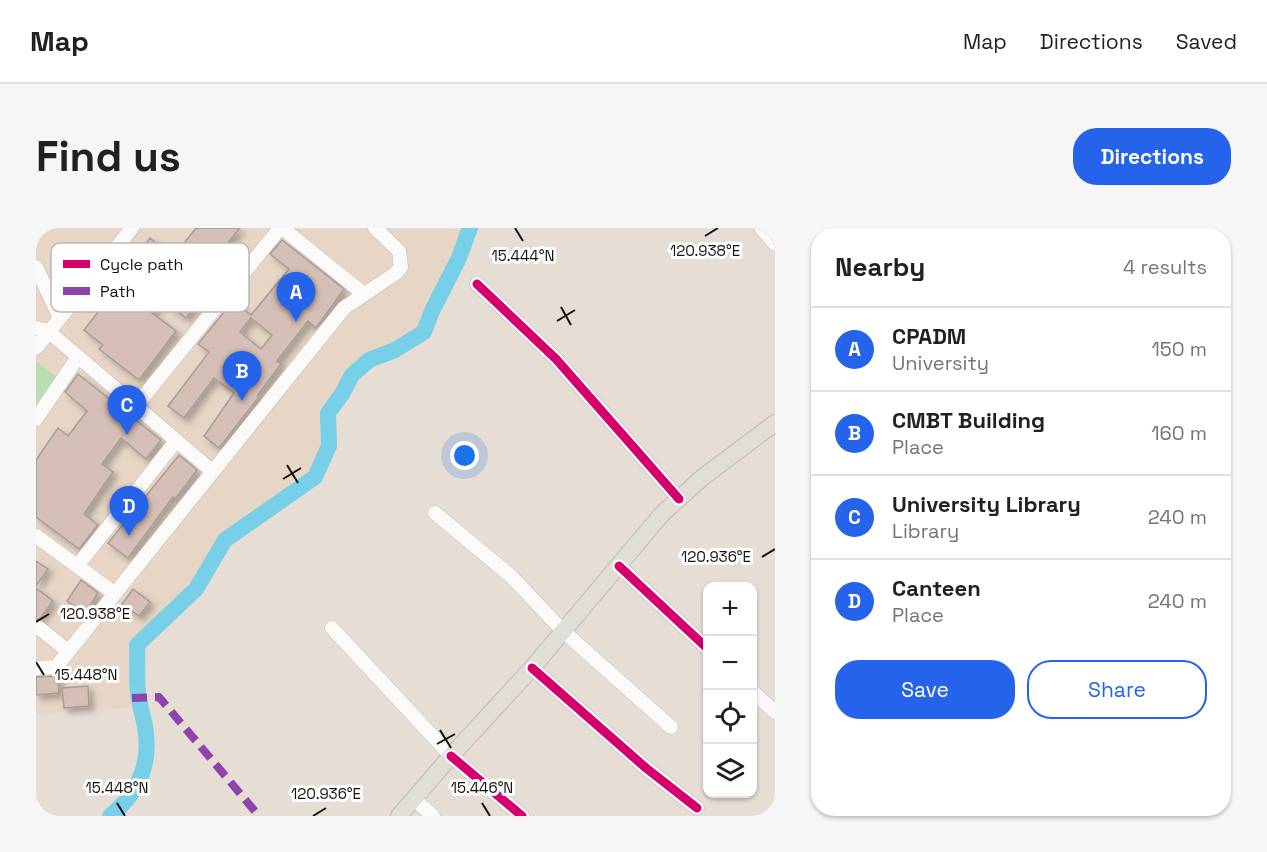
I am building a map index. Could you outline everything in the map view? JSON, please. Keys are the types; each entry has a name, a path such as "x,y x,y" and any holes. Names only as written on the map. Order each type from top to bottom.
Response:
{"main road":[{"path":"399,816 532,668 662,514 703,477 775,423"}],"street":[{"path":"120,243 132,228"},
{"path":"249,267 281,228 364,294"},
{"path":"36,668 56,667 344,308 396,273 401,267 399,251 375,228"},
{"path":"761,228 775,244"},
{"path":"36,267 51,299"},
{"path":"477,284 556,358 679,499"},
{"path":"57,312 60,318"},
{"path":"36,348 42,330 65,312"},
{"path":"136,406 213,312"},
{"path":"42,330 78,357 212,471"},
{"path":"36,419 78,357"},
{"path":"78,565 176,441"},
{"path":"435,513 511,576 563,631 671,727"},
{"path":"36,536 114,593"},
{"path":"619,566 703,644"},
{"path":"39,628 68,651"},
{"path":"332,628 451,756 522,816"},
{"path":"532,668 646,768 697,808"},
{"path":"757,695 775,712"},
{"path":"414,799 433,816"}],"shaded area":[{"path":"36,228 470,229 424,332 395,350 369,360 352,375 328,413 329,446 315,477 225,540 196,589 137,645 138,692 141,707 36,714"}],"green space":[{"path":"38,362 56,377 36,404 36,365"}],"building":[{"path":"196,228 240,228 227,243 184,243"},
{"path":"150,238 156,243 146,243"},
{"path":"282,240 344,289 316,328 308,321 277,361 281,364 257,396 259,397 219,448 204,436 234,393 214,378 184,418 168,406 209,352 198,344 224,312 247,312 251,315 289,269 270,254","holes":["251,318 272,335 261,349 240,332"]},
{"path":"98,312 153,312 176,331 139,380 99,349 103,345 84,330"},
{"path":"178,312 191,312 186,318"},
{"path":"78,374 161,440 146,459 121,438 102,464 113,472 84,514 98,525 79,549 36,517 36,460 58,428 68,436 87,411 65,392"},
{"path":"179,455 197,470 175,499 173,497 128,558 108,543"},
{"path":"36,561 48,569 36,586"},
{"path":"81,580 98,593 85,613 67,601"},
{"path":"36,588 53,601 40,619 36,620"},
{"path":"133,589 150,602 139,616 122,604"},
{"path":"58,676 59,693 36,695 36,677"},
{"path":"88,686 89,706 64,708 62,688"}],"waterway":[{"path":"110,816 134,790 146,758 145,729 137,686 137,645 196,589 225,540 315,477 329,446 328,413 352,375 369,360 395,350 424,332 458,260 470,228"}],"marked path":[{"path":"132,698 159,697 259,816"}],"cycle path":[{"path":"477,284 556,359 679,499"},
{"path":"619,566 703,644"},
{"path":"532,668 646,768 697,808"},
{"path":"451,756 522,816"}],"place":[{"name":"CPADM","path":"296,322"},
{"name":"CMBT Building","path":"242,401"},
{"name":"University Library","path":"127,435"},
{"name":"Canteen","path":"129,536"}]}
